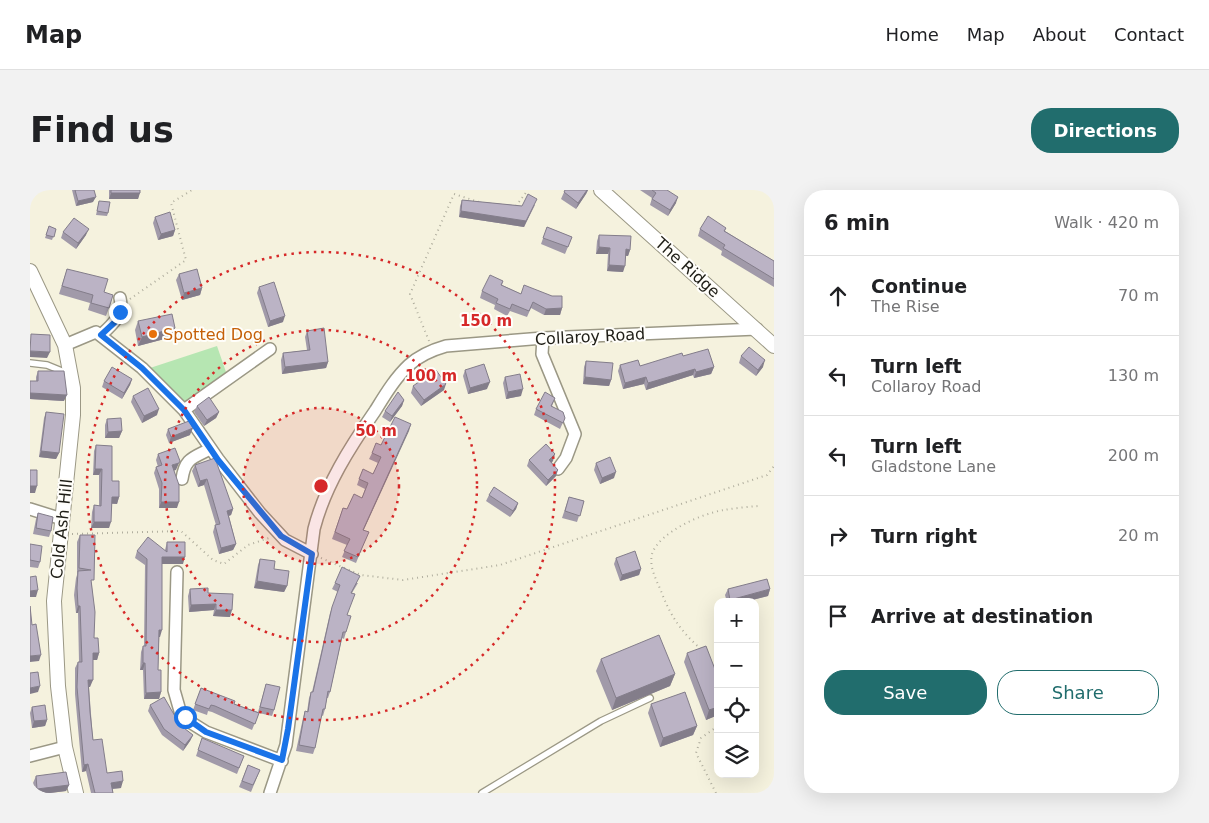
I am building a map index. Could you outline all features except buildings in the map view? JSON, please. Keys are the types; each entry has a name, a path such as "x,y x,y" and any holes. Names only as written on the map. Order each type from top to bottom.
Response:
{"street":[{"name":"The Ridge","path":"601,190 774,346"},
{"name":"Cold Ash Hill","path":"30,271 65,345 71,375 73,415 54,601 58,686 65,747 76,793"},
{"path":"101,335 115,322 121,302"},
{"name":"Collaroy Road","path":"270,793 282,760 288,729 320,508 360,433 388,390 408,366 432,350 446,346 542,338 757,329"},
{"path":"65,345 96,332 142,368 184,410 210,448 260,513 281,536 312,554"},
{"path":"542,338 542,354 575,434 566,458 558,468"},
{"path":"184,410 270,349"},
{"path":"182,479 184,466 188,460 210,448"},
{"path":"30,509 62,520"},
{"path":"177,572 175,695 185,717 206,732 282,760"},
{"path":"30,756 65,747"}],"lane":[{"path":"30,363 47,365 71,375"},
{"path":"482,793 601,721 650,698"}],"path":[{"path":"121,302 186,260 171,203 192,190"},
{"path":"509,205 517,206 528,190"},
{"path":"432,350 410,294 454,194 485,204"},
{"path":"312,554 361,575 403,580 500,565 766,475 774,466"},
{"path":"702,651 684,634 671,616 652,568 652,554 662,537 683,525 722,510 758,506"},
{"path":"60,535 181,531 213,560 224,564 248,545 281,536"},
{"path":"714,729 701,738 696,753 716,793"}],"green space":[{"path":"217,346 226,372 183,404 150,368"}],"place":[{"name":"Spotted Dog","path":"153,334"}],"route":[{"path":"120,312 115,322 101,335 142,368 184,410 218,460 281,536 312,554 289,710 286,745 282,760 206,732 185,717"}]}
